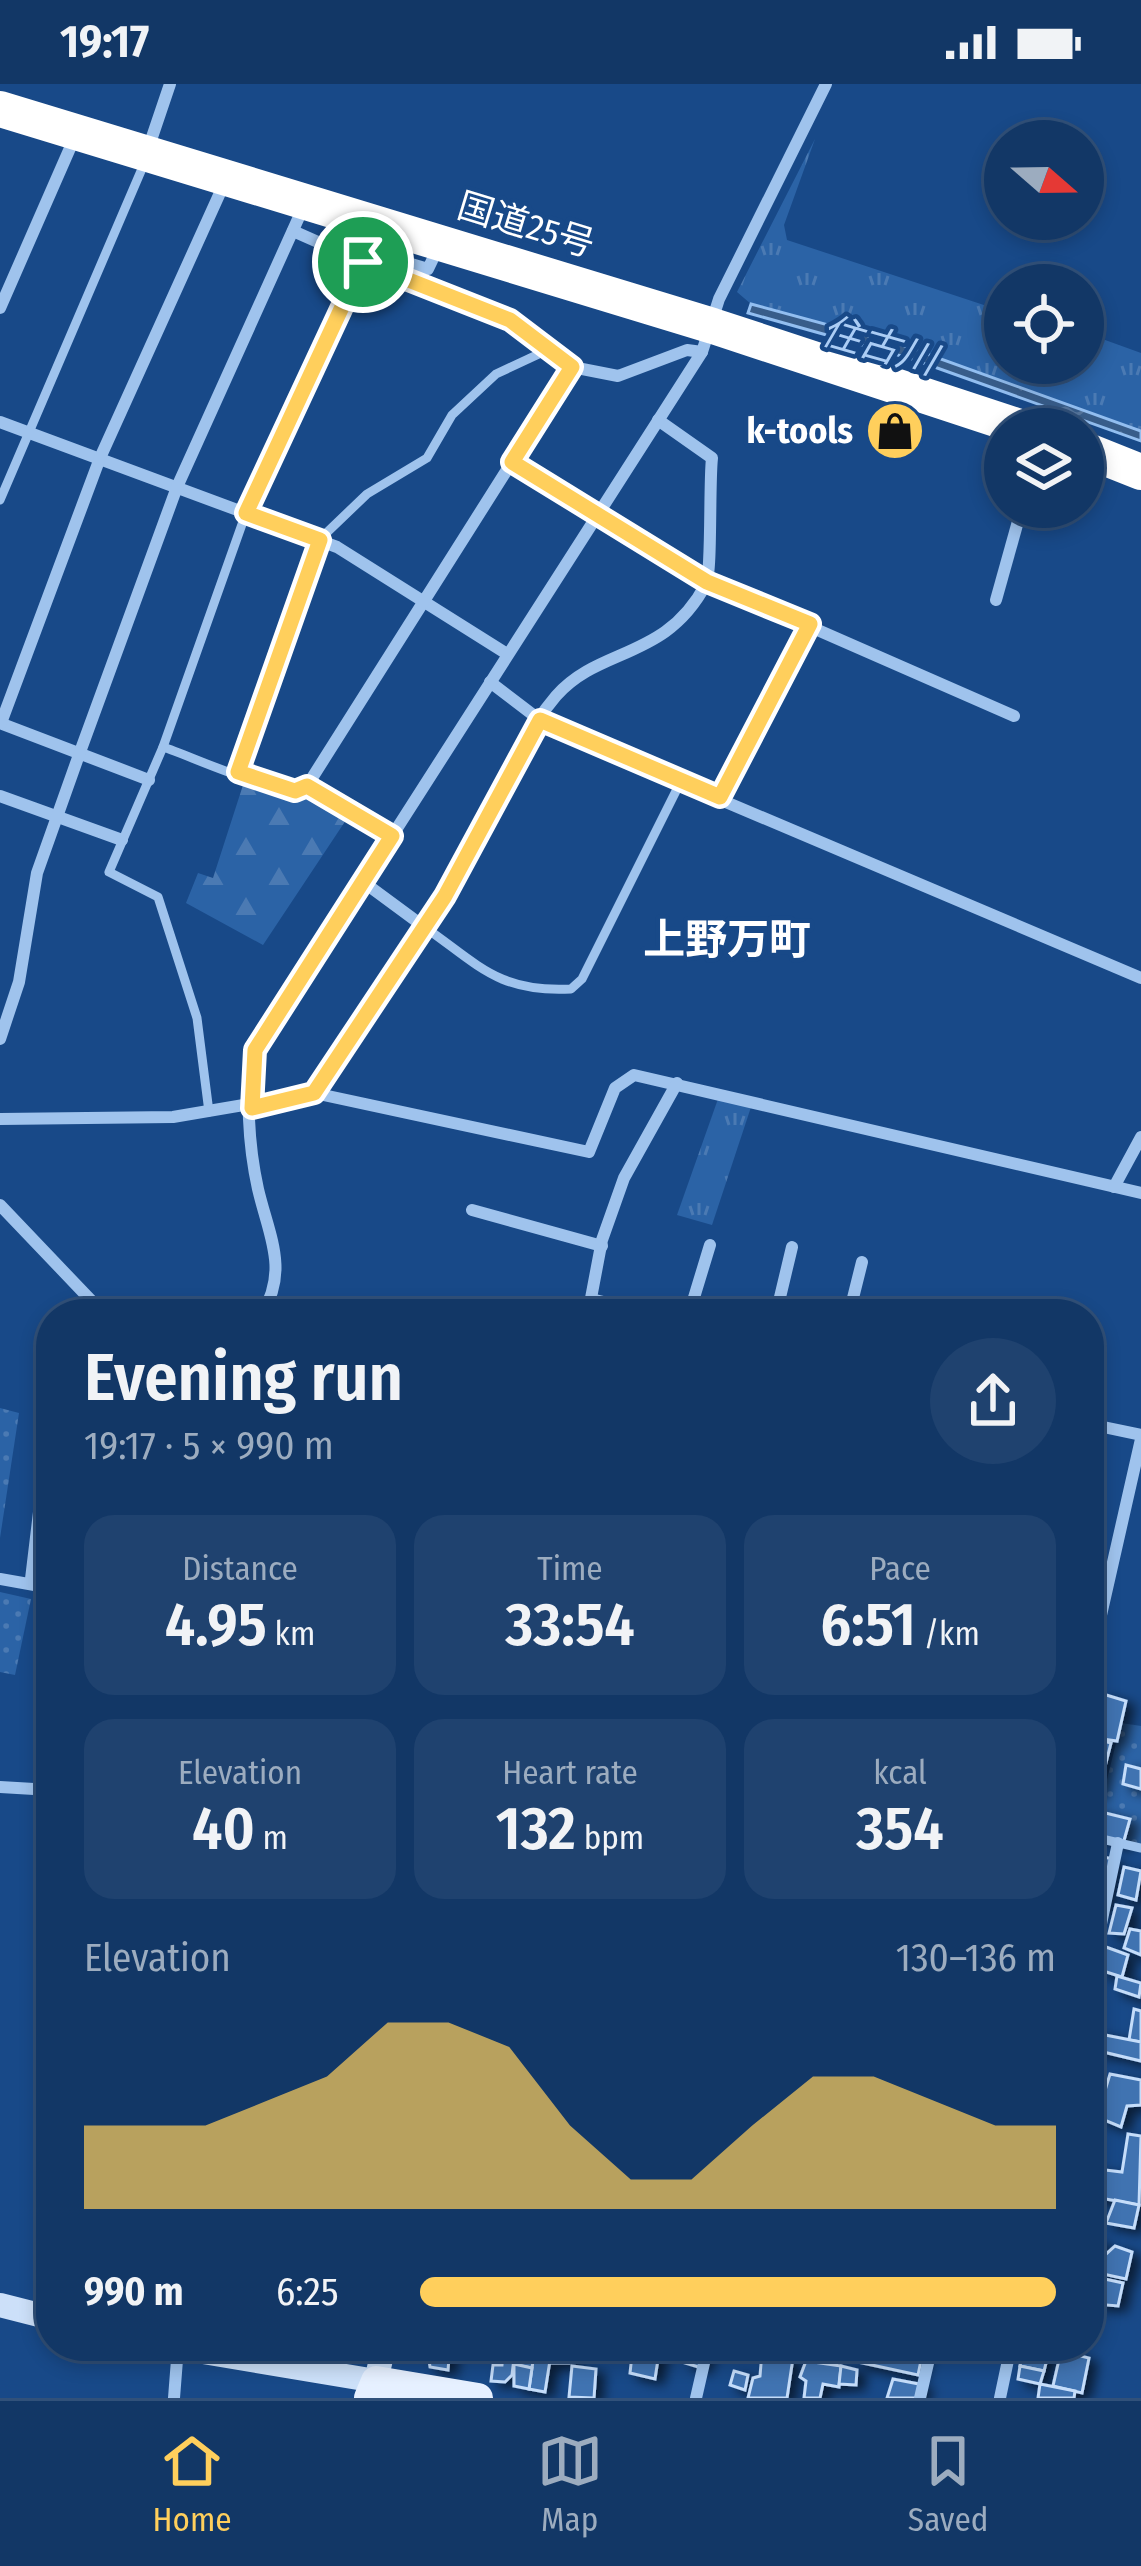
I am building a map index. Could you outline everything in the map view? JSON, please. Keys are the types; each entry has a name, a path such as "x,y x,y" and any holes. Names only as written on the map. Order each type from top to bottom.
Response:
{"highway":[{"name":"国道25号","path":"0,109 227,178 300,217 440,243 707,339 984,417"},
{"path":"1104,457 1141,472"}],"main road":[{"path":"373,2390 478,2398"}],"street":[{"path":"147,153 170,84"},
{"path":"270,1299 279,1267 257,1186 252,1108 255,1050 707,339 718,299 826,84"},
{"path":"0,308 78,132"},
{"path":"149,780 0,723 100,458 227,178"},
{"path":"0,1039 19,982 37,873 56,817 177,487 300,217 363,262 510,320 568,364 618,376 707,339"},
{"path":"363,262 368,251 428,269 440,243"},
{"path":"392,836 307,786 512,462 568,364"},
{"path":"314,1093 423,926 540,720 578,677 656,642 707,582 712,567 706,530 712,458 658,420"},
{"path":"0,422 320,540 507,654"},
{"path":"512,462 707,582 1014,716"},
{"path":"996,600 1016,528"},
{"path":"720,797 810,624"},
{"path":"490,682 540,720 1141,978"},
{"path":"0,796 122,840"},
{"path":"362,881 423,926"},
{"path":"0,1119 208,1112 252,1108 314,1093 590,1152 621,1081 634,1076 1141,1193"},
{"path":"591,1299 624,1178 677,1083"},
{"path":"1114,1187 1141,1137"},
{"path":"0,1205 90,1299"},
{"path":"472,1210 602,1246"},
{"path":"694,1299 710,1245"},
{"path":"780,1299 792,1247"},
{"path":"853,1299 862,1262"},
{"path":"1104,1428 1141,1437 1104,1576"},
{"path":"0,1579 36,1585"},
{"path":"2,1791 19,1784 36,1787"},
{"path":"1104,1910 1118,1843"},
{"path":"0,2306 36,2314"},
{"path":"174,2361 174,2398"},
{"path":"239,2361 373,2390"},
{"path":"696,2398 705,2361"},
{"path":"920,2398 929,2361"},
{"path":"1000,2398 1009,2361"}],"lane":[{"path":"0,500 147,153"},
{"path":"208,1112 197,1018 158,897 109,872 163,747 246,513 363,262"},
{"path":"238,772 320,540 367,494 427,458 452,416 496,374 542,353 568,364"},
{"path":"163,747 295,791 307,786"},
{"path":"423,926 489,977 528,988 571,989 582,979 681,781"},
{"path":"29,1583 36,1525"},
{"path":"1104,1840 1141,1848"}],"green space":[{"path":"815,139 784,225 787,240 984,305 984,375 902,345 751,304 737,292"},
{"path":"1104,340 1141,353 1141,431 1104,418 1104,408 1077,408 1010,384 1104,384"},
{"path":"244,782 316,800 346,820 263,945 186,903 198,873 213,878"},
{"path":"718,1099 751,1107 712,1225 677,1215"},
{"path":"0,1408 19,1413 0,1538"},
{"path":"0,1592 31,1599 15,1675 0,1672"},
{"path":"1121,1723 1141,1726 1141,1848 1123,1844 1130,1819 1104,1813 1104,1792"}],"water":[{"name":"住古川","path":"751,304 902,345 984,375 984,384 1010,384 1077,408 1049,408 912,359 748,313"},
{"path":"1104,418 1141,431 1141,441 1104,428"}],"building":[{"path":"1104,1694 1126,1701 1117,1741 1104,1739"},
{"path":"1104,1741 1111,1743 1104,1770"},
{"path":"1126,1765 1141,1769 1141,1789 1123,1784"},
{"path":"1104,1813 1130,1819 1123,1844 1104,1840"},
{"path":"1104,1857 1115,1859 1104,1910"},
{"path":"1124,1867 1141,1871 1136,1900 1118,1895"},
{"path":"1116,1905 1132,1908 1124,1934 1109,1933"},
{"path":"1130,1929 1141,1931 1141,1955 1124,1948"},
{"path":"1106,1947 1128,1955 1122,1977 1104,1971"},
{"path":"1117,1976 1141,1983 1139,1997 1115,1989"},
{"path":"1134,2009 1141,2011 1141,2042 1129,2040"},
{"path":"1104,2035 1141,2042 1141,2061 1104,2052"},
{"path":"1110,2074 1141,2080 1141,2105 1127,2106 1121,2127 1104,2120"},
{"path":"1128,2134 1141,2136 1139,2205 1104,2199 1104,2170 1122,2172"},
{"path":"1115,2200 1139,2205 1134,2228 1106,2223"},
{"path":"1115,2246 1132,2252 1126,2279 1104,2274 1104,2256"},
{"path":"1104,2279 1123,2283 1118,2306 1104,2305"},
{"path":"429,2361 449,2361 448,2370 430,2367"},
{"path":"502,2361 514,2361 512,2375 505,2382 491,2381 493,2365"},
{"path":"516,2361 533,2361 532,2368 516,2365"},
{"path":"533,2361 550,2361 545,2392 529,2389"},
{"path":"631,2361 658,2361 655,2379 630,2373"},
{"path":"761,2361 793,2361 787,2398 748,2398 753,2378 760,2376"},
{"path":"806,2361 841,2366 839,2387 823,2384 820,2398 804,2398 806,2381 800,2377"},
{"path":"858,2361 921,2361 918,2375"},
{"path":"1021,2361 1046,2361 1044,2371 1020,2366"},
{"path":"1059,2361 1088,2361 1082,2393 1053,2386"},
{"path":"514,2364 532,2368 529,2389 514,2386"},
{"path":"572,2366 596,2369 594,2398 569,2397"},
{"path":"841,2366 857,2370 856,2385 839,2384"},
{"path":"1020,2366 1044,2371 1040,2384 1018,2379"},
{"path":"734,2371 748,2375 745,2390 730,2385"},
{"path":"893,2379 924,2385 920,2398 887,2398"},
{"path":"1040,2384 1075,2391 1074,2398 1038,2398"}],"place":[{"name":"k-tools","path":"895,431"}],"district":[{"name":"上野万町","path":"727,940"}],"route":[{"path":"363,262 510,320 572,367 512,462 707,582 810,624 720,797 540,720 445,896 326,1068 314,1093 252,1108 251,1072 262,1036 392,836 307,786 295,791 238,772 271,667 320,540 246,513 363,262"}]}
